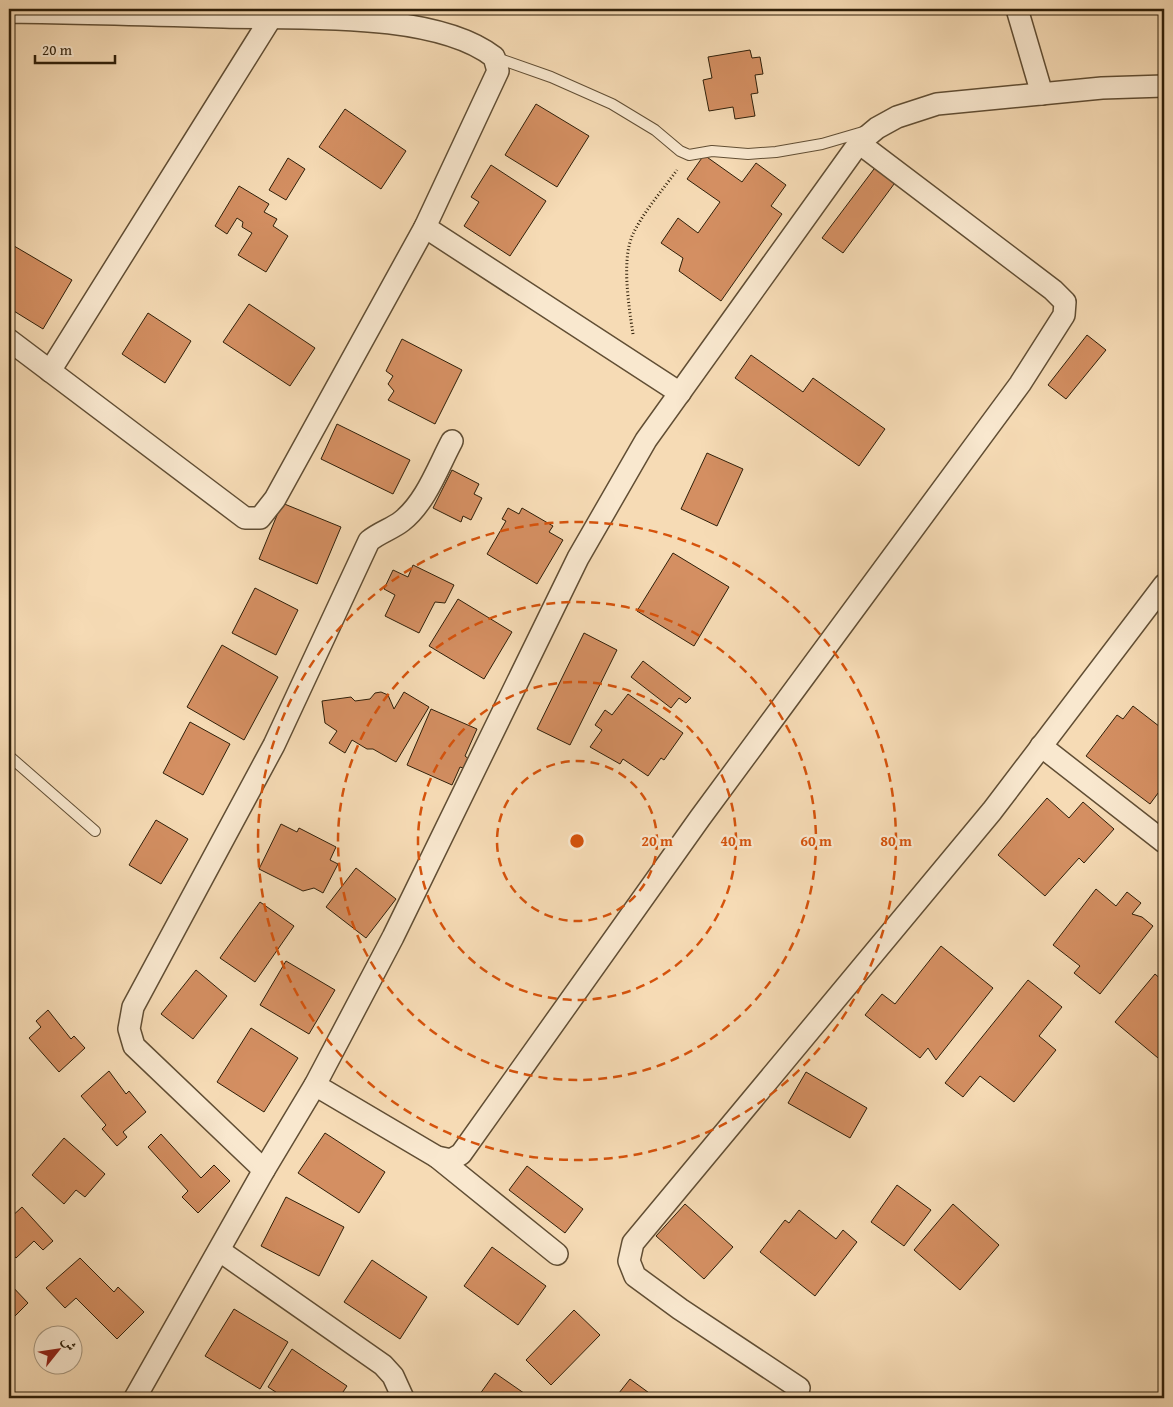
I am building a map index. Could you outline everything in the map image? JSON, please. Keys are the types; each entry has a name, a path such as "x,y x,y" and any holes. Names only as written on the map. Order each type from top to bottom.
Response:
{"street":[{"path":"1017,9 1042,94"},
{"path":"9,14 12,12 346,20 416,27 454,35 494,57 498,71 425,227 276,499 260,518 245,518 9,340"},
{"path":"50,371 271,18"},
{"path":"135,1398 220,1251 264,1170 316,1085 393,937 578,558 646,440 859,143 877,128 897,117 937,104 1102,88 1164,86"},
{"path":"436,1157 451,1160 461,1154 700,818 1020,384 1064,315 1065,302 1053,290 859,143"},
{"path":"425,227 680,393"},
{"path":"264,1170 134,1046 129,1029 133,1007 274,745 369,541 380,532 401,522 416,507 452,441"},
{"path":"798,1388 680,1309 635,1276 629,1261 633,1242 992,811 1164,585"},
{"path":"1041,746 1164,842"},
{"path":"316,1085 436,1157 557,1254"},
{"path":"220,1251 383,1365 392,1376 403,1398"}],"lane":[{"path":"494,57 551,77 612,104 655,130 680,151 688,155 712,151 748,154 776,152 822,144 877,128"},
{"path":"9,756 95,831"}],"path":[{"path":"636,364 628,298 629,248 632,235 645,213 688,155"}],"building":[{"path":"750,50 752,58 760,57 763,74 755,75 758,93 751,94 755,116 735,119 733,107 709,111 703,80 712,78 708,57"},
{"path":"536,104 589,136 557,187 505,155"},
{"path":"345,109 406,151 381,189 319,147"},
{"path":"704,155 742,182 756,163 786,185 771,206 782,214 721,301 679,271 683,258 661,243 678,218 698,233 720,202 687,179"},
{"path":"288,158 305,169 286,200 269,190"},
{"path":"491,165 546,201 510,256 464,226 479,202 471,197"},
{"path":"877,165 897,180 843,253 822,238"},
{"path":"239,186 269,204 264,212 277,219 273,226 288,236 266,272 238,255 252,233 242,227 243,222 237,218 227,234 215,226"},
{"path":"9,243 72,280 43,329 9,308"},
{"path":"249,304 315,348 290,386 223,342"},
{"path":"148,313 191,341 165,383 122,354"},
{"path":"1087,335 1106,350 1066,399 1048,385"},
{"path":"402,339 462,370 435,424 388,400 394,391 388,384 393,376 386,371"},
{"path":"751,355 803,392 813,378 885,429 859,466 735,378"},
{"path":"337,424 410,460 393,494 321,459"},
{"path":"707,453 743,469 717,526 681,509"},
{"path":"452,470 479,484 474,494 482,498 471,520 463,516 461,522 433,508"},
{"path":"282,503 341,527 317,584 259,559"},
{"path":"508,508 519,514 522,508 553,526 549,532 563,540 537,584 487,554 506,521 502,519"},
{"path":"673,553 729,587 694,646 637,611"},
{"path":"413,565 454,585 445,603 435,602 419,633 385,616 395,595 384,589 393,570 408,577"},
{"path":"255,588 298,610 276,655 232,633"},
{"path":"458,599 512,632 484,679 429,646"},
{"path":"584,633 617,650 570,745 537,729"},
{"path":"222,645 278,677 244,740 187,707"},
{"path":"643,661 691,698 686,703 679,698 671,708 631,677"},
{"path":"381,692 388,695 394,709 404,692 429,707 396,762 352,740 345,753 329,743 337,731 325,723 322,701 351,697 355,701 370,699 375,693"},
{"path":"628,694 683,733 664,760 661,758 648,776 623,759 620,764 590,747 602,730 595,725 605,710 612,715"},
{"path":"1133,706 1164,730 1164,785 1150,804 1086,756 1117,715 1123,719"},
{"path":"431,709 477,729 465,756 470,760 466,769 460,767 452,785 407,765"},
{"path":"190,722 230,744 203,795 163,773"},
{"path":"1047,798 1069,818 1083,802 1114,829 1084,863 1079,858 1045,896 998,855"},
{"path":"156,820 188,839 161,884 129,865"},
{"path":"281,824 297,832 299,828 336,847 330,860 338,864 323,893 314,888 303,891 259,869"},
{"path":"356,868 396,899 366,938 326,907"},
{"path":"1096,889 1116,906 1127,892 1141,903 1132,914 1142,917 1153,926 1100,994 1074,973 1080,966 1053,945"},
{"path":"260,902 294,926 255,982 220,958"},
{"path":"941,946 993,988 936,1060 928,1048 920,1058 865,1015 882,994 895,1004"},
{"path":"286,961 335,990 309,1034 260,1005"},
{"path":"196,970 227,996 193,1039 161,1014"},
{"path":"1155,974 1164,982 1164,1063 1115,1022"},
{"path":"1028,980 1062,1007 1039,1036 1056,1050 1014,1102 980,1076 963,1097 945,1083"},
{"path":"48,1010 71,1039 74,1036 85,1048 59,1072 29,1038 41,1027 36,1021"},
{"path":"251,1028 298,1058 264,1112 217,1082"},
{"path":"109,1071 126,1094 129,1091 146,1112 123,1132 127,1137 117,1146 102,1129 106,1125 81,1096"},
{"path":"806,1072 867,1108 850,1138 788,1103"},
{"path":"325,1133 385,1172 359,1213 298,1173"},
{"path":"161,1134 201,1178 214,1165 230,1181 198,1213 182,1197 188,1191 148,1147"},
{"path":"64,1138 105,1174 85,1197 76,1190 64,1204 32,1175"},
{"path":"527,1166 583,1209 565,1233 509,1190"},
{"path":"897,1185 931,1210 904,1246 871,1222"},
{"path":"286,1197 344,1227 319,1276 261,1246"},
{"path":"685,1204 733,1247 704,1279 656,1236"},
{"path":"953,1204 999,1245 960,1290 914,1250"},
{"path":"22,1207 53,1241 43,1250 34,1241 16,1258 9,1250 9,1219"},
{"path":"799,1210 836,1239 843,1230 857,1242 815,1296 760,1252 785,1220 789,1223"},
{"path":"492,1247 546,1286 518,1325 464,1286"},
{"path":"80,1258 114,1292 118,1287 144,1312 117,1339 76,1298 65,1308 46,1288"},
{"path":"372,1260 427,1297 400,1339 344,1302"},
{"path":"9,1283 28,1303 9,1322"},
{"path":"234,1309 288,1342 260,1389 205,1356"},
{"path":"574,1310 600,1335 551,1385 526,1360"},
{"path":"292,1349 347,1386 339,1398 285,1398 268,1387"},
{"path":"495,1373 531,1398 477,1398"},
{"path":"630,1379 656,1398 615,1398"}]}
